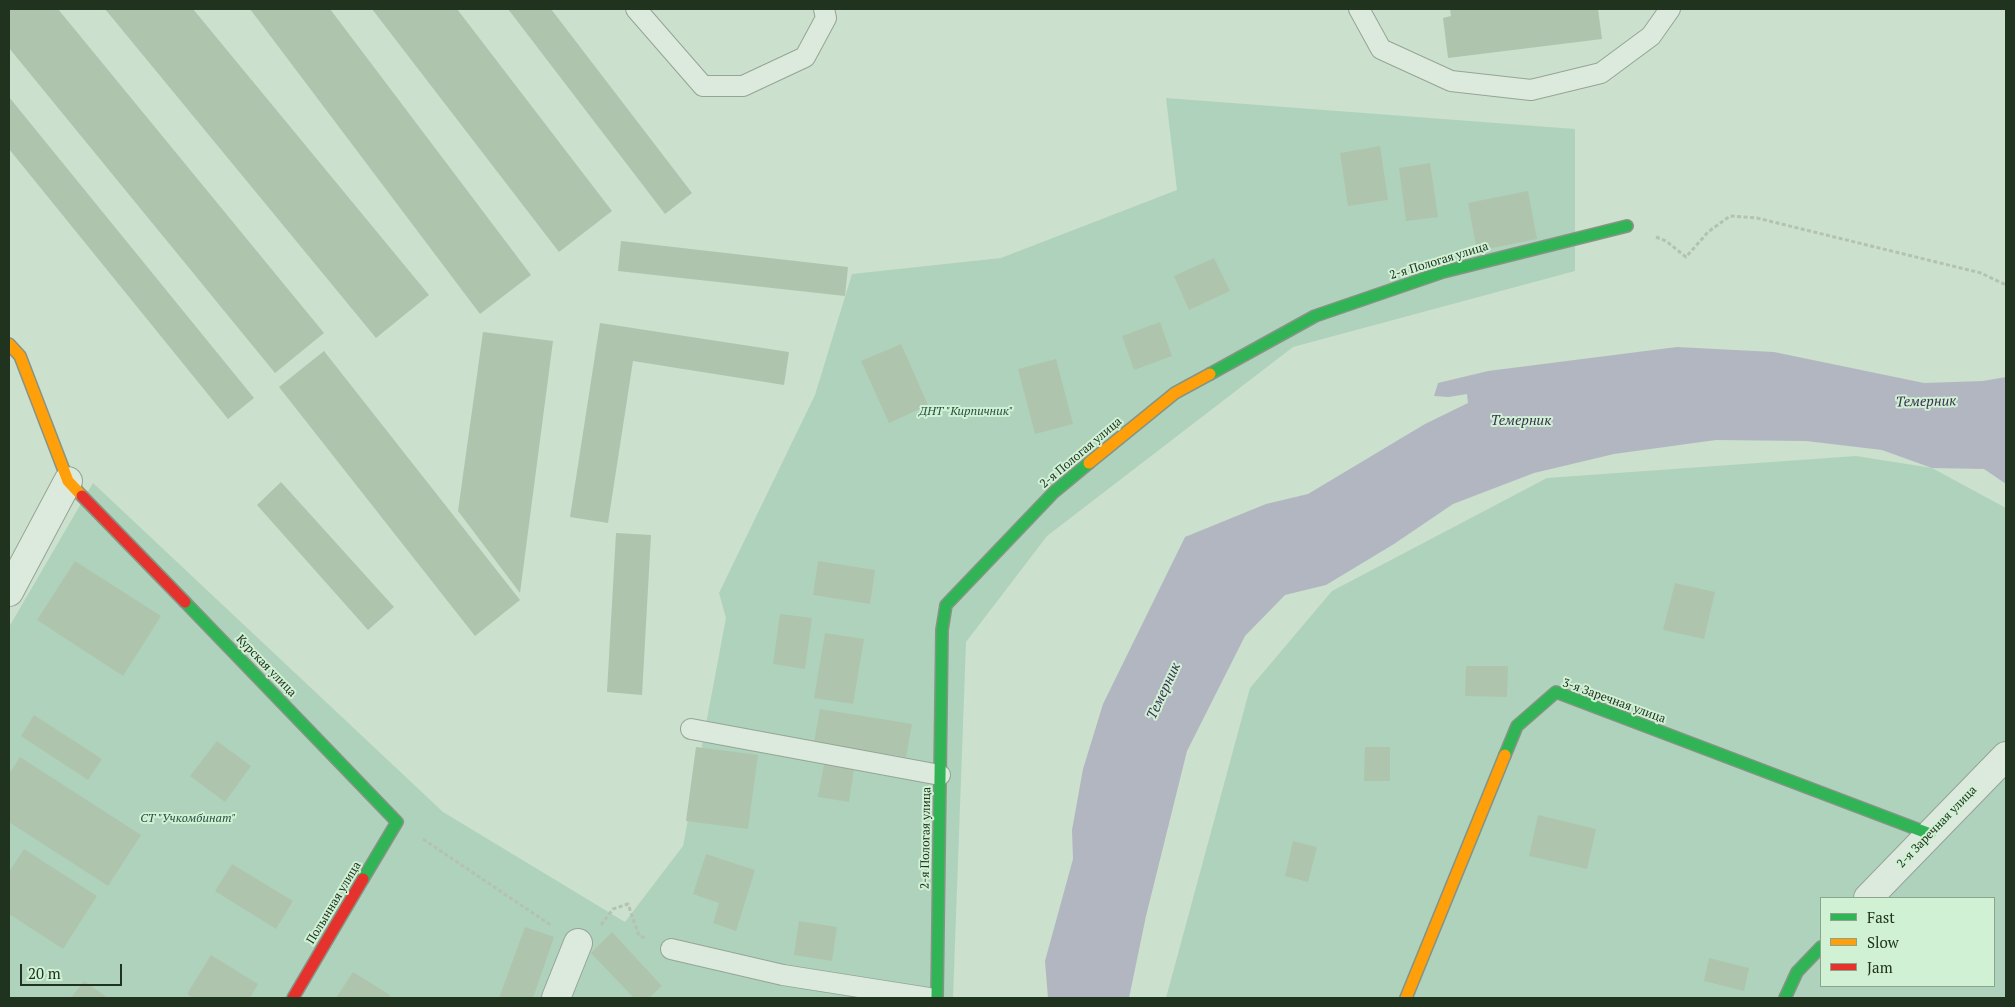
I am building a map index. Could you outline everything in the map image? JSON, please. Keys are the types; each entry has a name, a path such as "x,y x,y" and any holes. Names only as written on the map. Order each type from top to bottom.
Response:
{"street":[{"name":"2-я Пологая улица","path":"937,998 942,630 946,605 1054,492 1175,393 1316,316 1443,272 1627,226"},
{"name":"Курская улица","path":"9,344 20,356 68,481 398,822"},
{"path":"9,592 68,481"},
{"name":"3-я Заречная улица","path":"1406,998 1517,726 1556,692 1930,834"},
{"name":"2-я Заречная улица","path":"1869,897 2006,756"},
{"name":"Полынная улица","path":"293,998 398,822"},
{"path":"556,998 578,943"},
{"path":"1785,998 1797,972 1820,948"}],"lane":[{"path":"636,9 703,86 743,86 805,57 826,18 824,9"},
{"path":"1359,9 1381,49 1451,81 1531,90 1601,73 1651,36 1670,9"},
{"path":"691,730 940,776"},
{"path":"671,949 783,975 928,998"}],"path":[{"path":"1627,226 1666,241 1686,257 1708,232 1730,216 1757,218 1982,273 2006,286"},
{"path":"398,822 578,943 595,933 613,910 628,904 639,936 656,941 671,949"}],"green space":[{"name":"ДНТ \"Кирпичник\"","path":"1166,98 1575,129 1575,271 1293,347 1047,536 966,642 953,998 9,998 9,627 93,483 443,812 625,922 683,846 726,618 719,593 815,395 852,274 1001,258 1177,190"},
{"path":"1856,456 1932,468 2006,508 2006,998 1166,998 1250,688 1332,591 1547,478"}],"water":[{"name":"Темерник","path":"1677,347 1774,352 1924,383 1983,381 2006,377 2006,484 1984,469 1932,468 1882,450 1806,441 1716,440 1614,454 1534,473 1453,504 1394,544 1326,585 1285,595 1245,636 1187,751 1146,916 1129,998 1048,998 1045,961 1073,859 1072,830 1083,769 1103,704 1185,537 1266,504 1308,494 1425,424 1468,403 1467,394 1449,397 1434,396 1438,383 1488,371"}],"building":[{"path":"9,9 58,9 324,333 275,373 9,48"},
{"path":"105,9 193,9 429,295 376,338"},
{"path":"250,9 330,9 531,275 480,314"},
{"path":"372,9 457,9 612,211 559,252"},
{"path":"508,9 551,9 692,193 665,214"},
{"path":"1450,9 1598,9 1602,39 1448,58 1443,18 1451,16"},
{"path":"9,97 254,398 228,419 9,149"},
{"path":"1380,146 1388,200 1348,206 1340,153"},
{"path":"1430,163 1438,217 1406,221 1399,168"},
{"path":"1528,191 1537,239 1477,251 1468,203"},
{"path":"621,241 848,267 845,296 618,271"},
{"path":"1214,258 1230,291 1189,310 1174,276"},
{"path":"1160,322 1172,356 1134,370 1122,336"},
{"path":"600,323 789,352 784,385 633,361 608,523 570,517"},
{"path":"483,332 553,341 520,593 458,511"},
{"path":"901,344 928,405 889,423 861,361"},
{"path":"324,351 520,600 475,636 279,387"},
{"path":"1056,359 1073,424 1035,434 1018,369"},
{"path":"281,482 394,607 368,630 257,505"},
{"path":"616,533 651,535 642,695 607,692"},
{"path":"75,561 161,616 123,676 37,620"},
{"path":"818,561 875,570 870,604 813,595"},
{"path":"1675,583 1715,592 1704,639 1663,630"},
{"path":"780,614 812,618 805,669 773,664"},
{"path":"825,633 864,639 853,704 814,698"},
{"path":"1466,666 1508,666 1507,697 1465,696"},
{"path":"820,709 912,724 906,757 814,742"},
{"path":"34,715 102,759 88,780 21,736"},
{"path":"217,741 251,766 225,802 190,776"},
{"path":"696,747 758,755 748,829 686,821"},
{"path":"1365,747 1390,747 1390,781 1364,781"},
{"path":"20,757 141,835 108,886 9,822 9,774"},
{"path":"824,764 854,769 849,802 818,797"},
{"path":"1538,815 1596,829 1587,869 1529,856"},
{"path":"1293,841 1317,847 1308,882 1285,876"},
{"path":"24,849 97,896 63,949 9,914 9,872"},
{"path":"706,854 755,870 736,931 713,923 719,903 693,894"},
{"path":"232,864 293,901 276,929 215,891"},
{"path":"799,921 837,927 832,961 794,955"},
{"path":"525,927 554,937 533,998 499,998"},
{"path":"612,932 662,986 649,998 634,998 591,953"},
{"path":"211,955 258,984 250,998 193,998 187,994"},
{"path":"1709,958 1749,968 1744,991 1704,981"},
{"path":"353,972 390,995 388,998 336,998"},
{"path":"84,981 108,998 71,998"}],"traffic: fast":[{"path":"1210,374 1315,316 1443,272 1627,226"},
{"path":"937,998 942,630 946,605 1054,492 1089,463"},
{"path":"185,602 397,822 363,879"},
{"path":"1505,755 1517,726 1556,692 1930,834"},
{"path":"1785,998 1797,972 1820,948"}],"traffic: slow":[{"path":"9,344 20,356 68,481 82,496"},
{"path":"1089,463 1175,393 1210,374"},
{"path":"1406,998 1505,755"}],"traffic: jam":[{"path":"82,496 185,602"},
{"path":"293,998 363,879"}],"park label":[{"name":"СТ \"Учкомбинат\"","path":"188,819"}]}
